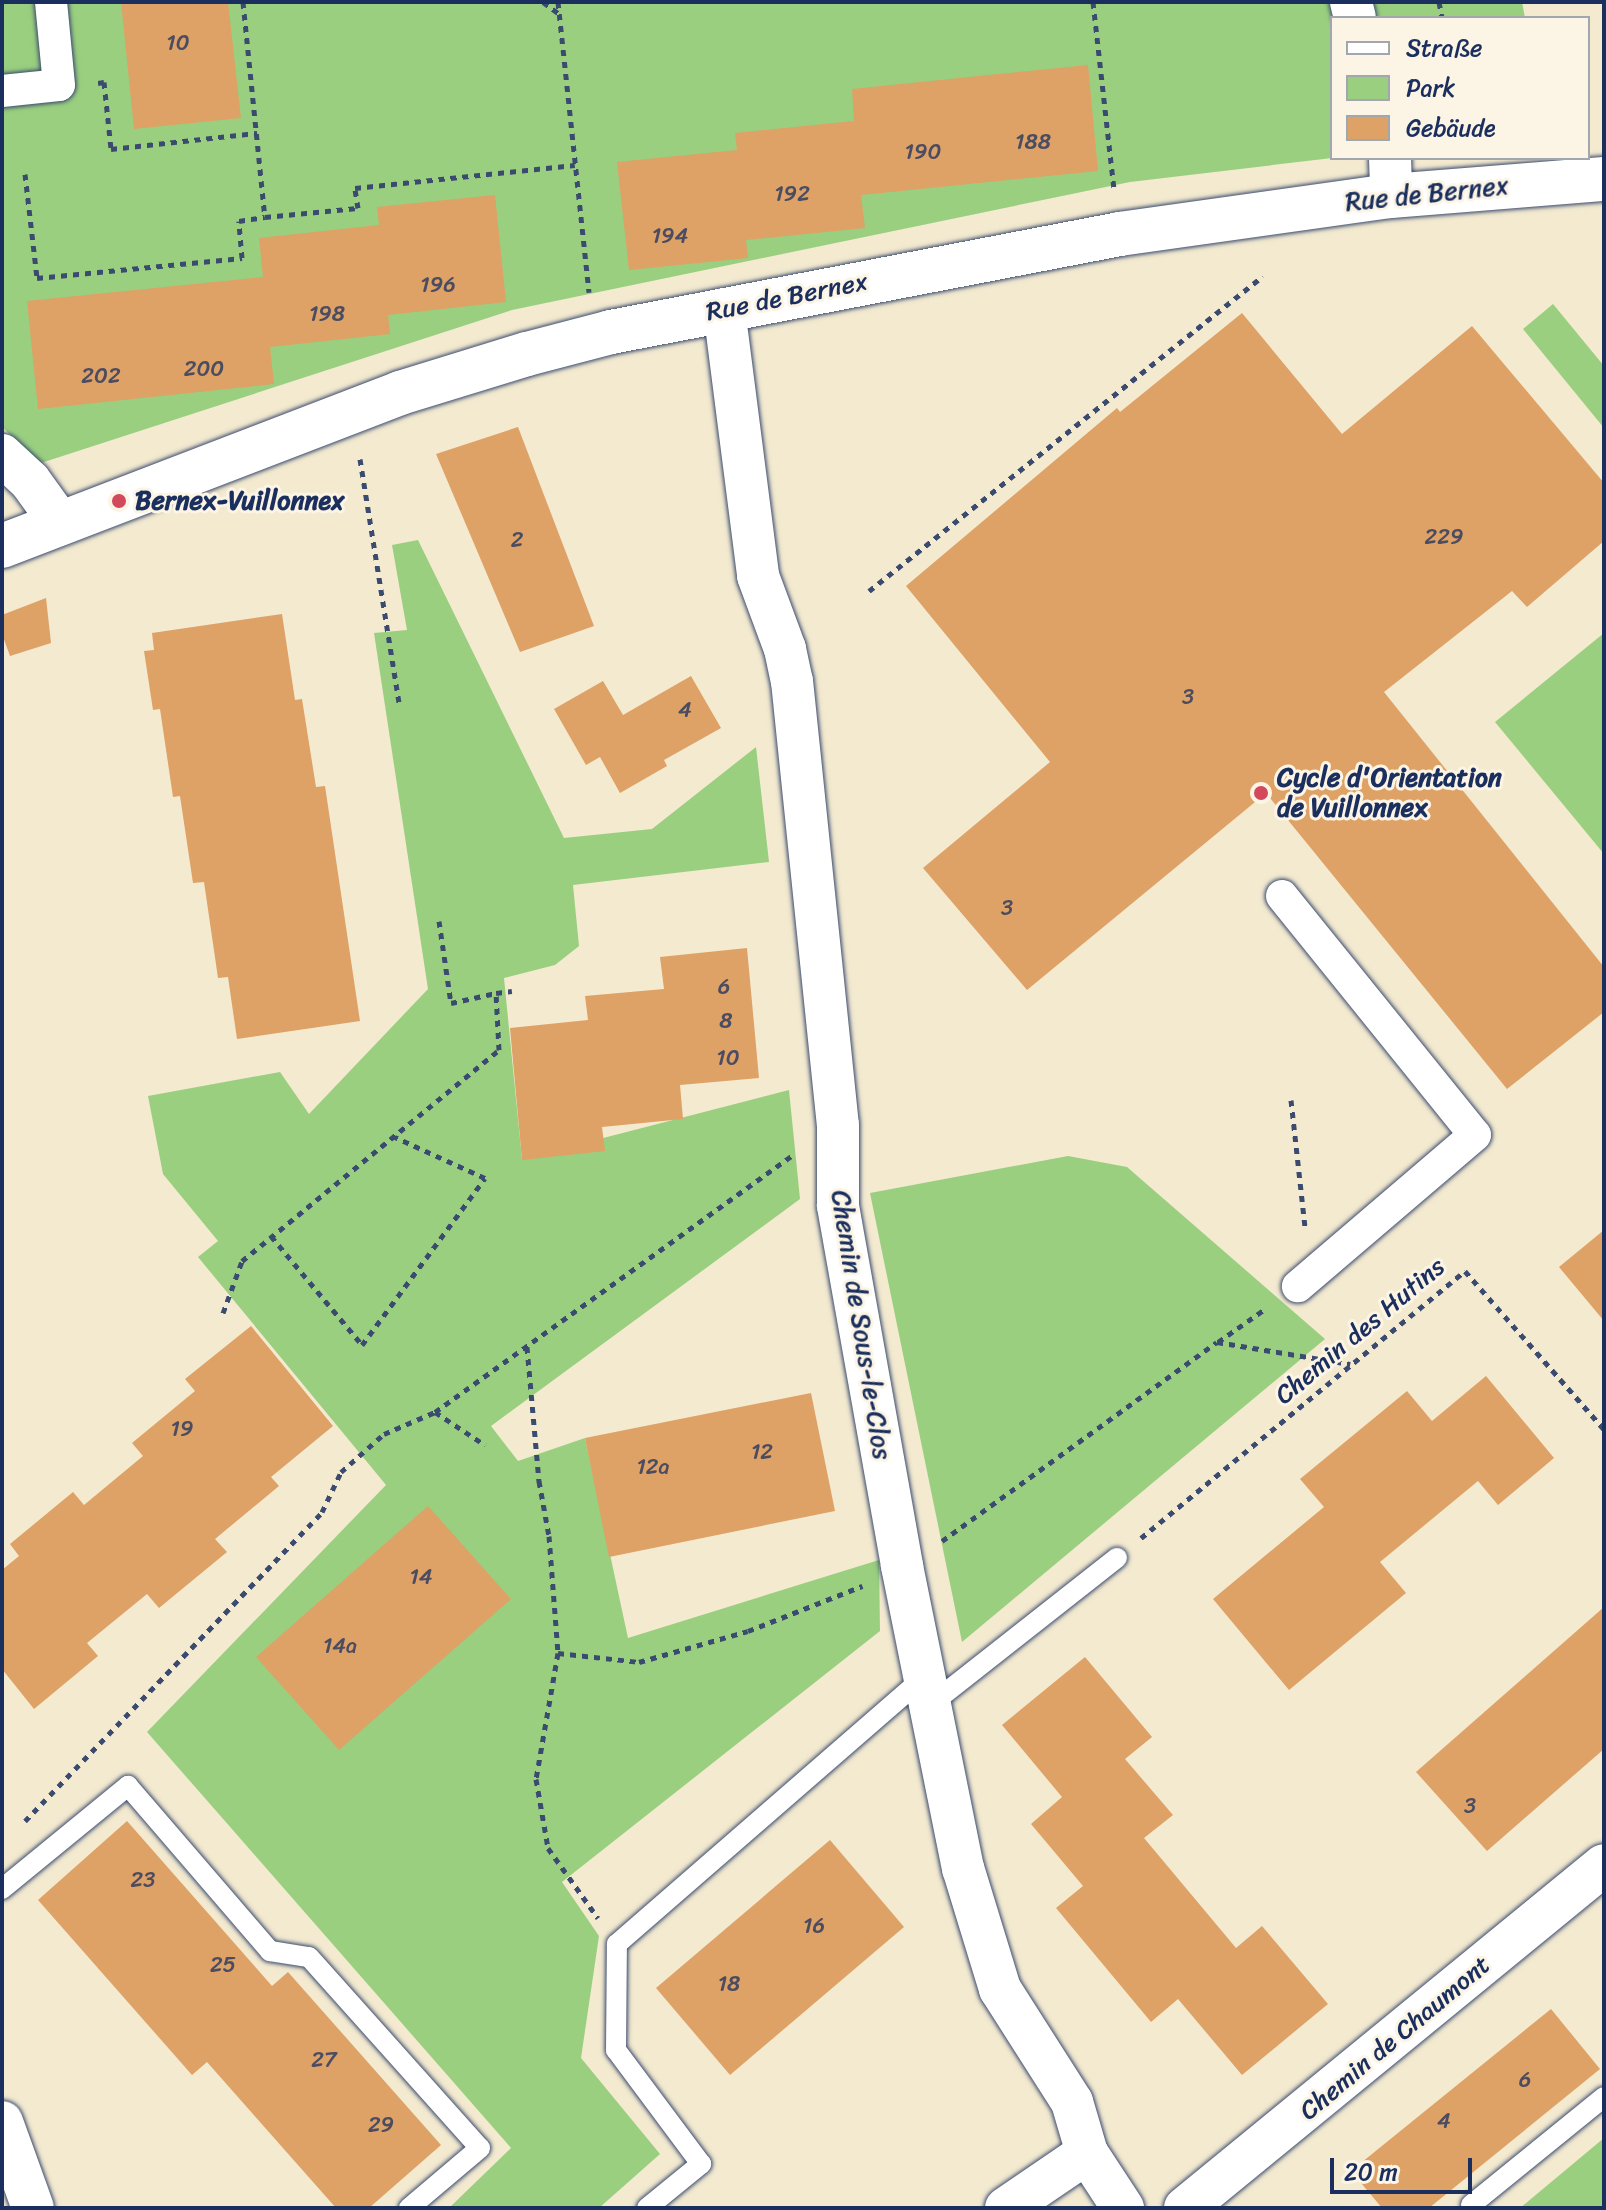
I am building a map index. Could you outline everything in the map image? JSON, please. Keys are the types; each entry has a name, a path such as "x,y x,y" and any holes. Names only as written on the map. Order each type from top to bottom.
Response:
{"street":[{"path":"2,91 59,85 51,2"},
{"name":"Rue de Bernex","path":"2,546 353,410 449,377 611,332 1120,234 1391,177 1604,179"},
{"name":"Chemin de Sous-le-Clos","path":"724,309 758,576 785,649 792,681 838,1125 838,1206 963,1868 1000,1989 1072,2102 1087,2153 1123,2208"},
{"path":"2,455 30,481 61,524"},
{"path":"1282,896 1475,1135 1304,1281"},
{"name":"Chemin de Chaumont","path":"1185,2208 1604,1865"},
{"path":"2,2122 33,2208"},
{"path":"1006,2208 1087,2153"}],"lane":[{"path":"647,2208 701,2164 616,2050 617,1944 928,1691 1117,1558"},
{"path":"2,1889 128,1786 270,1951 309,1957 480,2148 409,2208"},
{"path":"1471,2205 1604,2097"}],"path":[{"path":"243,2 265,217"},
{"path":"543,2 559,14"},
{"path":"558,2 590,297"},
{"path":"1093,2 1115,195"},
{"path":"59,85 104,82 111,149 257,133"},
{"path":"25,174 37,278 242,258 239,221 358,208 355,188 575,165"},
{"path":"869,591 1263,276"},
{"path":"358,446 399,703"},
{"path":"439,921 451,1003 512,991"},
{"path":"223,1313 242,1261 499,1050 496,993"},
{"path":"1291,1100 1304,1281"},
{"path":"24,1822 322,1512 341,1472 384,1434 435,1412 745,1187 838,1125"},
{"path":"271,1236 362,1345 485,1178 395,1137"},
{"name":"Chemin des Hutins","path":"1117,1558 1465,1271 1604,1429"},
{"path":"937,1545 1264,1310"},
{"path":"1217,1342 1351,1365"},
{"path":"527,1345 539,1481 549,1536 558,1653 536,1779 548,1848 617,1944"},
{"path":"435,1412 485,1445"},
{"path":"558,1653 639,1662 748,1631 864,1585"}],"green space":[{"path":"2,2 1522,2 1525,16 1330,16 1330,158 1130,182 512,310 41,463 2,427"},
{"path":"1553,304 1604,366 1604,428 1523,329"},
{"path":"418,540 564,838 652,829 756,747 769,862 573,885 579,946 555,965 504,978 522,1159 789,1090 800,1199 491,1426 518,1461 585,1438 628,1638 879,1560 880,1631 562,1882 599,1936 581,2058 660,2154 599,2208 449,2208 511,2148 147,1732 386,1485 198,1257 218,1241 163,1174 148,1096 280,1072 309,1114 428,989 374,633 407,630 392,545"},
{"path":"1604,633 1604,854 1495,722"},
{"path":"1068,1156 1127,1167 1325,1339 962,1642 870,1193"},
{"path":"1604,2138 1604,2208 1520,2208"}],"building":[{"path":"121,2 228,2 241,118 134,129"},
{"path":"1088,65 1098,171 861,195 865,228 746,240 748,258 629,270 617,162 737,150 735,133 854,121 852,89"},
{"path":"495,195 506,302 388,315 390,334 270,347 274,384 38,409 27,301 263,277 259,238 379,225 377,207"},
{"path":"1242,313 1342,434 1472,326 1604,483 1604,541 1527,607 1512,591 1384,692 1604,967 1604,1012 1507,1089 1266,793 1027,990 923,868 1050,762 906,586 1117,408 1120,412"},
{"path":"518,427 594,626 520,652 436,454"},
{"path":"46,598 51,643 10,656 2,634 2,615"},
{"path":"282,614 295,700 302,699 316,787 325,786 360,1021 237,1039 228,977 218,978 204,882 193,883 180,796 173,797 160,709 153,710 144,651 154,650 152,633"},
{"path":"691,676 721,728 664,760 667,766 620,793 600,757 586,765 554,709 603,681 623,715"},
{"path":"747,948 759,1078 680,1085 683,1119 602,1127 605,1151 522,1160 510,1028 588,1020 585,996 664,989 660,957"},
{"path":"1604,1230 1604,1321 1559,1267"},
{"path":"251,1326 333,1426 271,1477 279,1486 215,1539 227,1552 159,1608 147,1594 87,1643 98,1656 34,1709 2,1669 2,1570 19,1556 10,1544 73,1492 84,1505 143,1456 132,1443 195,1391 185,1379"},
{"path":"1486,1376 1554,1458 1498,1505 1478,1481 1380,1562 1406,1593 1289,1690 1213,1599 1324,1507 1300,1479 1407,1391 1432,1421"},
{"path":"811,1393 835,1511 609,1557 585,1438"},
{"path":"428,1506 511,1599 339,1750 256,1657"},
{"path":"1604,1607 1604,1749 1487,1851 1416,1772"},
{"path":"1085,1657 1152,1737 1125,1759 1173,1815 1144,1838 1236,1948 1262,1926 1328,2004 1242,2075 1178,1999 1151,2022 1056,1908 1083,1886 1031,1824 1062,1797 1002,1725"},
{"path":"127,1821 272,1986 288,1972 441,2145 369,2208 336,2208 207,2062 192,2075 38,1900"},
{"path":"830,1840 904,1927 730,2075 656,1988"},
{"path":"1551,2009 1600,2069 1429,2208 1382,2208 1351,2171"}],"place":[{"name":"Bernex-Vuillonnex","path":"119,501"},
{"name":"Cycle d'Orientation de Vuillonnex","path":"1261,793"}]}
